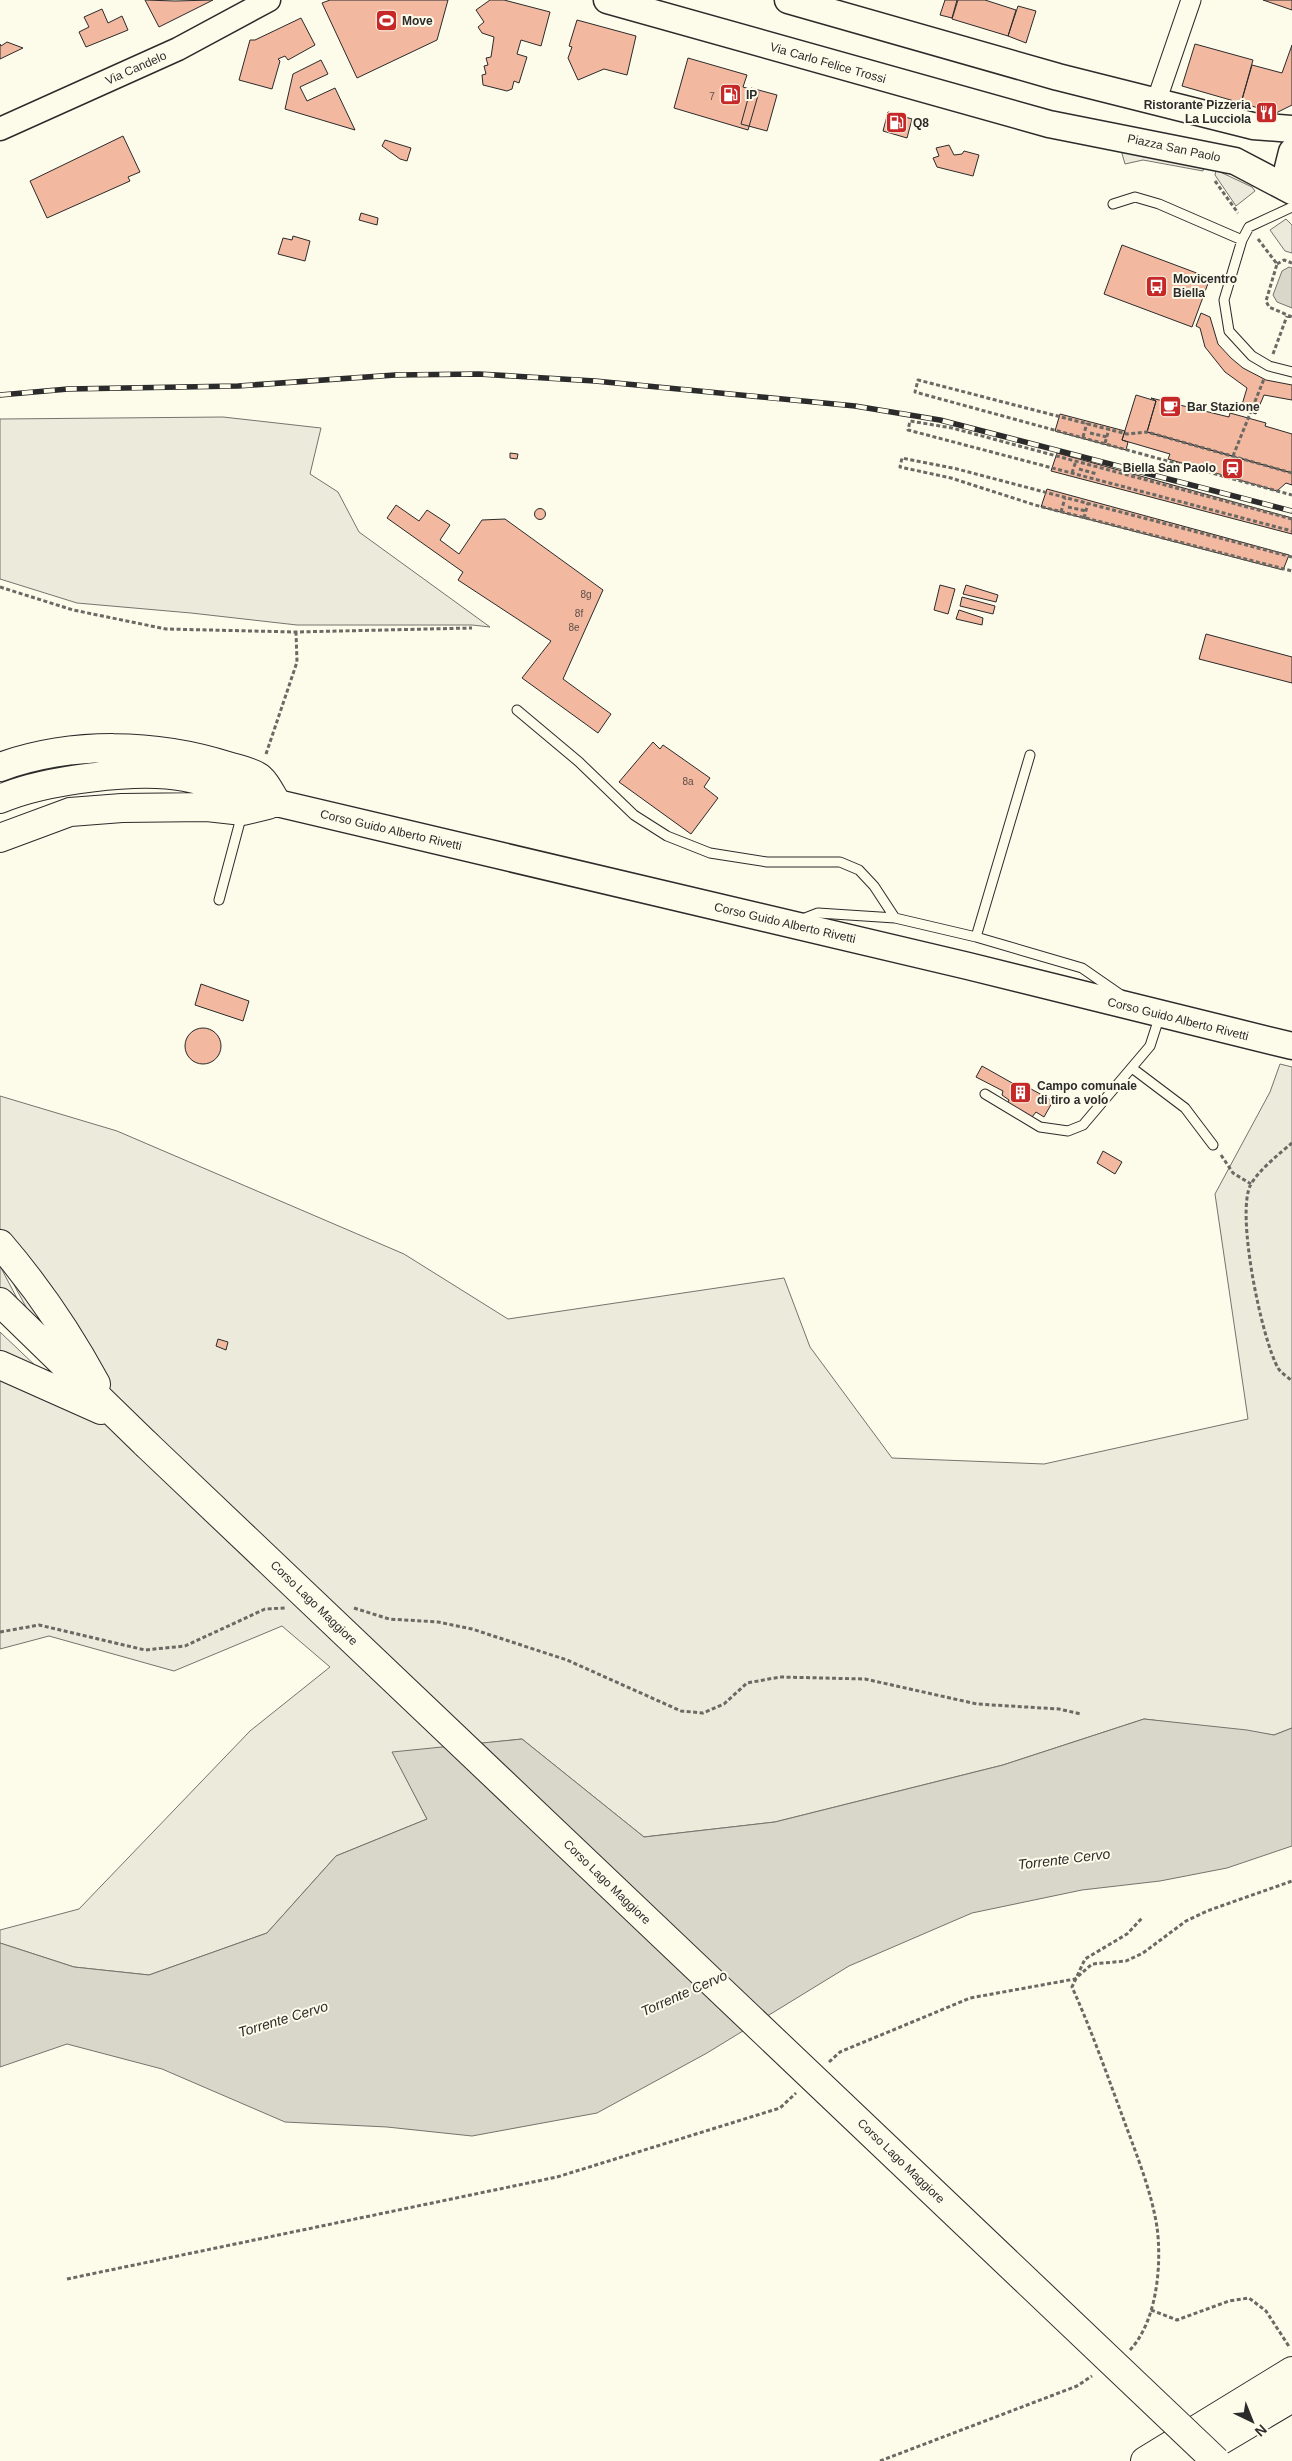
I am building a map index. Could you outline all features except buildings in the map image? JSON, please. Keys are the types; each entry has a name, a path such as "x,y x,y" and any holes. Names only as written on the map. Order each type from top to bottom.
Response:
{"highway":[{"path":"0,767 28,756 82,750 142,748 206,759 259,776 277,803"},
{"path":"0,800 64,781 126,774 184,777 277,803"},
{"path":"0,838 70,812 122,808 207,807 243,811 277,803"},
{"path":"0,1244 23,1271 76,1347 116,1413"},
{"name":"Corso Lago Maggiore","path":"0,1302 146,1444 1216,2461"},
{"path":"0,1365 116,1413"},
{"path":"1145,2461 1291,2373"},
{"path":"1186,2461 1291,2373"}],"main road":[{"name":"Via Carlo Felice Trossi","path":"607,0 1049,124"},
{"path":"788,0 826,5 957,50 1156,102 1253,126 1292,130"},
{"name":"Piazza San Paolo","path":"1049,124 1235,161 1292,189"},
{"name":"Piazza San Paolo","path":"1292,152 1288,168 1292,189"},
{"name":"Corso Guido Alberto Rivetti","path":"277,803 790,924 1292,1046"}],"street":[{"name":"Via Candelo","path":"0,129 178,49 269,0"},
{"path":"1156,102 1191,0"}],"lane":[{"path":"1113,204 1135,197 1159,204 1242,240"},
{"path":"1292,208 1249,227 1242,240 1224,300 1229,331 1252,356 1269,366 1292,372"},
{"path":"517,710 579,762 634,815 668,836 710,853 767,862 840,862 859,870 874,886 895,918"},
{"path":"976,937 1030,756"},
{"path":"219,900 243,811"},
{"path":"790,924 818,913 895,918 976,937 1082,968 1152,1013 1150,1046 1083,1125 1068,1132 1040,1127 985,1094"},
{"path":"1132,1068 1185,1108 1213,1145"}],"path":[{"path":"1212,176 1238,213"},
{"path":"1257,238 1277,264"},
{"path":"1292,262 1284,260 1277,264 1266,300 1269,307 1292,317"},
{"path":"1273,355 1287,316"},
{"path":"1233,456 1269,366"},
{"path":"1292,473 1147,432 1127,434 918,380 914,392 1292,495"},
{"path":"1292,519 952,428 910,421 908,430 1292,531"},
{"path":"1083,437 1083,431 1087,423"},
{"path":"1105,444 1109,429"},
{"path":"1090,433 1107,437"},
{"path":"1292,557 940,465 902,458 900,467 952,478 1061,512 1292,571"},
{"path":"1072,473 1076,461"},
{"path":"1095,480 1098,467"},
{"path":"1079,469 1096,474"},
{"path":"1061,512 1066,498"},
{"path":"1084,518 1088,503"},
{"path":"1068,507 1086,511"},
{"path":"0,587 73,610 166,629 296,632 472,628"},
{"path":"259,776 297,662 296,632"},
{"path":"1292,1143 1251,1184 1247,1202 1248,1255 1261,1317 1279,1368 1292,1382"},
{"path":"1213,1145 1233,1174 1251,1184"},
{"path":"345,1606 389,1619 438,1622 472,1629 567,1660 681,1711 703,1713 724,1704 747,1683 780,1677 865,1678 977,1704 1059,1709 1081,1714"},
{"path":"0,1632 39,1625 145,1650 185,1646 265,1609 292,1608"},
{"path":"827,2064 840,2052 970,1998 1075,1979 1092,1964 1126,1961 1143,1953 1186,1921 1208,1911 1292,1881"},
{"path":"1123,2355 1140,2339 1148,2325 1159,2268 1157,2227 1139,2161 1072,1987 1086,1959 1128,1934 1143,1918"},
{"path":"66,2280 557,2178 780,2108 800,2089"},
{"path":"1151,2310 1177,2320 1230,2301 1249,2298 1266,2311 1291,2373"},
{"path":"880,2461 1077,2386 1100,2370"}],"shaded area":[{"path":"1121,150 1204,166 1203,171 1143,160 1125,164"},
{"path":"1216,170 1252,187 1255,191 1236,206 1215,175"},
{"path":"1286,219 1292,225 1292,253 1285,251 1270,230"},
{"path":"223,417 321,428 310,474 338,492 359,532 490,627 472,625 297,625 77,603 0,579 0,419"},
{"path":"1280,1064 1292,1067 1292,1728 1274,1735 1144,1719 1003,1765 775,1822 644,1837 522,1739 393,1753 427,1819 336,1856 267,1933 149,1975 74,1967 0,1943 0,1930 79,1909 250,1731 330,1667 282,1626 174,1671 49,1636 0,1649 0,1332 82,1410 0,1259 0,1096 117,1131 404,1254 508,1319 784,1278 810,1347 892,1458 1044,1464 1248,1419 1215,1194 1270,1092"},
{"path":"0,1266 38,1338 0,1301"}],"water":[{"path":"1289,267 1292,268 1292,308 1277,302 1273,295 1282,271"},
{"name":"Torrente Cervo","path":"1144,1719 1247,1730 1274,1735 1292,1728 1292,1846 1227,1868 1160,1881 1082,1890 972,1913 849,1966 707,2053 597,2113 472,2136 387,2127 285,2122 162,2069 67,2044 0,2067 0,1943 74,1967 149,1975 267,1933 336,1856 427,1819 392,1752 522,1739 644,1837 775,1822 1003,1765"}],"railway":[{"path":"0,395 68,389 238,386 395,375 479,374 595,381 855,406 940,420 1292,511"}],"place":[{"name":"Move","path":"386,21"},
{"name":"IP","path":"730,95"},
{"name":"Ristorante Pizzeria La Lucciola","path":"1267,112"},
{"name":"Q8","path":"897,123"},
{"name":"Movicentro Biella","path":"1157,286"},
{"name":"Bar Stazione","path":"1171,407"},
{"name":"Biella San Paolo","path":"1232,468"},
{"name":"Campo comunale di tiro a volo","path":"1021,1093"}]}
